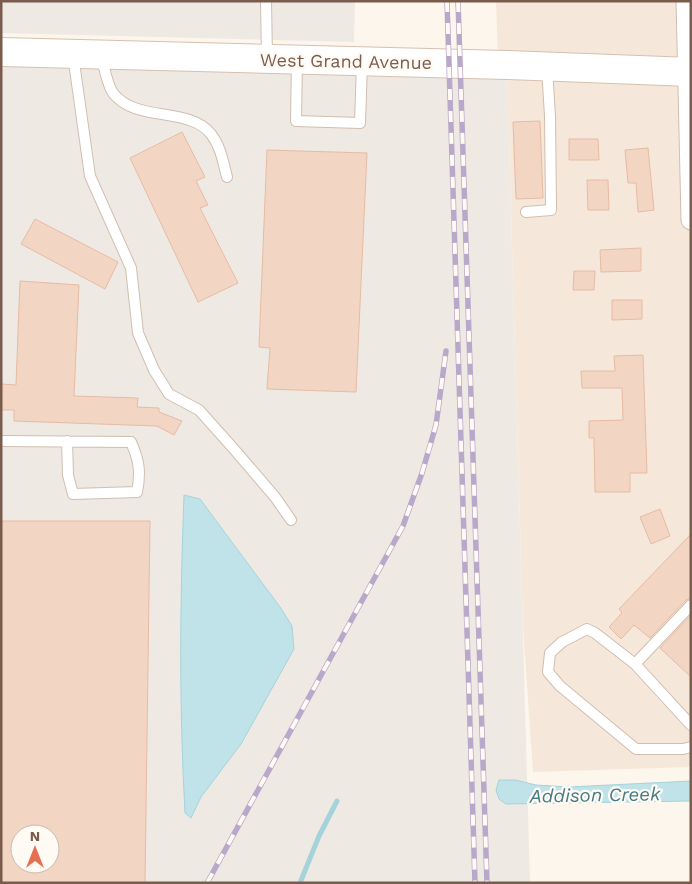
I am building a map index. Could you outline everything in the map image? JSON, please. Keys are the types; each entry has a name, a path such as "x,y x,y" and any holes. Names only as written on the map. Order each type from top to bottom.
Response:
{"main road":[{"name":"West Grand Avenue","path":"1,52 689,72"}],"street":[{"path":"686,1 691,220"}],"lane":[{"path":"266,1 267,59"},
{"path":"73,54 90,176 130,268 138,333 154,370 169,394 199,410 275,497 291,520"},
{"path":"101,55 112,92 123,102 140,110 195,121 210,133 220,150 227,177"},
{"path":"297,60 296,121 360,123 362,62"},
{"path":"526,212 550,210 550,116 547,67"},
{"path":"1,441 67,441 130,442 138,457 140,478 137,492 73,494 68,475 67,441"},
{"path":"635,664 691,605"},
{"path":"691,725 635,664 595,632 587,629 562,642 550,653 548,672 560,686 636,749 683,749 691,746"}],"shaded area":[{"path":"1,1 355,1 354,42 1,33"},
{"path":"496,1 691,1 691,66 498,60"},
{"path":"1,52 507,71 530,883 1,883"},
{"path":"507,71 691,82 691,767 533,772 523,628"}],"water":[{"path":"184,495 200,499 280,607 292,626 294,649 241,744 201,797 191,818 185,813 181,694"},
{"path":"499,780 515,780 536,785 569,787 691,781 691,801 506,804 499,799 496,790"}],"building":[{"path":"540,121 543,198 516,199 513,122"},
{"path":"182,132 205,177 196,181 208,205 200,208 238,283 198,302 130,158"},
{"path":"569,139 598,139 599,160 569,160"},
{"path":"648,148 654,210 638,212 636,183 628,183 625,150"},
{"path":"267,150 367,153 356,392 267,389 270,348 259,347"},
{"path":"587,180 608,180 609,210 588,210"},
{"path":"35,219 118,262 105,289 21,244"},
{"path":"641,248 641,271 601,272 600,250"},
{"path":"574,271 595,271 594,290 573,290"},
{"path":"20,281 79,285 74,396 138,398 137,407 159,408 159,412 182,421 174,435 157,426 14,421 14,410 1,410 1,384 16,385"},
{"path":"612,300 642,300 642,319 612,320"},
{"path":"643,355 647,473 630,473 630,492 595,492 594,438 589,438 589,421 623,420 622,388 582,388 581,371 615,371 614,356"},
{"path":"660,509 670,536 651,544 640,517"},
{"path":"1,521 150,521 145,883 1,883"},
{"path":"691,534 691,598 686,600 650,638 634,625 621,639 609,627 622,613 619,609"},
{"path":"691,615 691,677 660,648"}],"waterway":[{"name":"Addison Creek","path":"300,883 319,836 337,801"}],"railway":[{"path":"447,1 475,883"},
{"path":"458,1 487,883"},
{"path":"207,883 403,526 422,473 436,425 446,351"}]}
